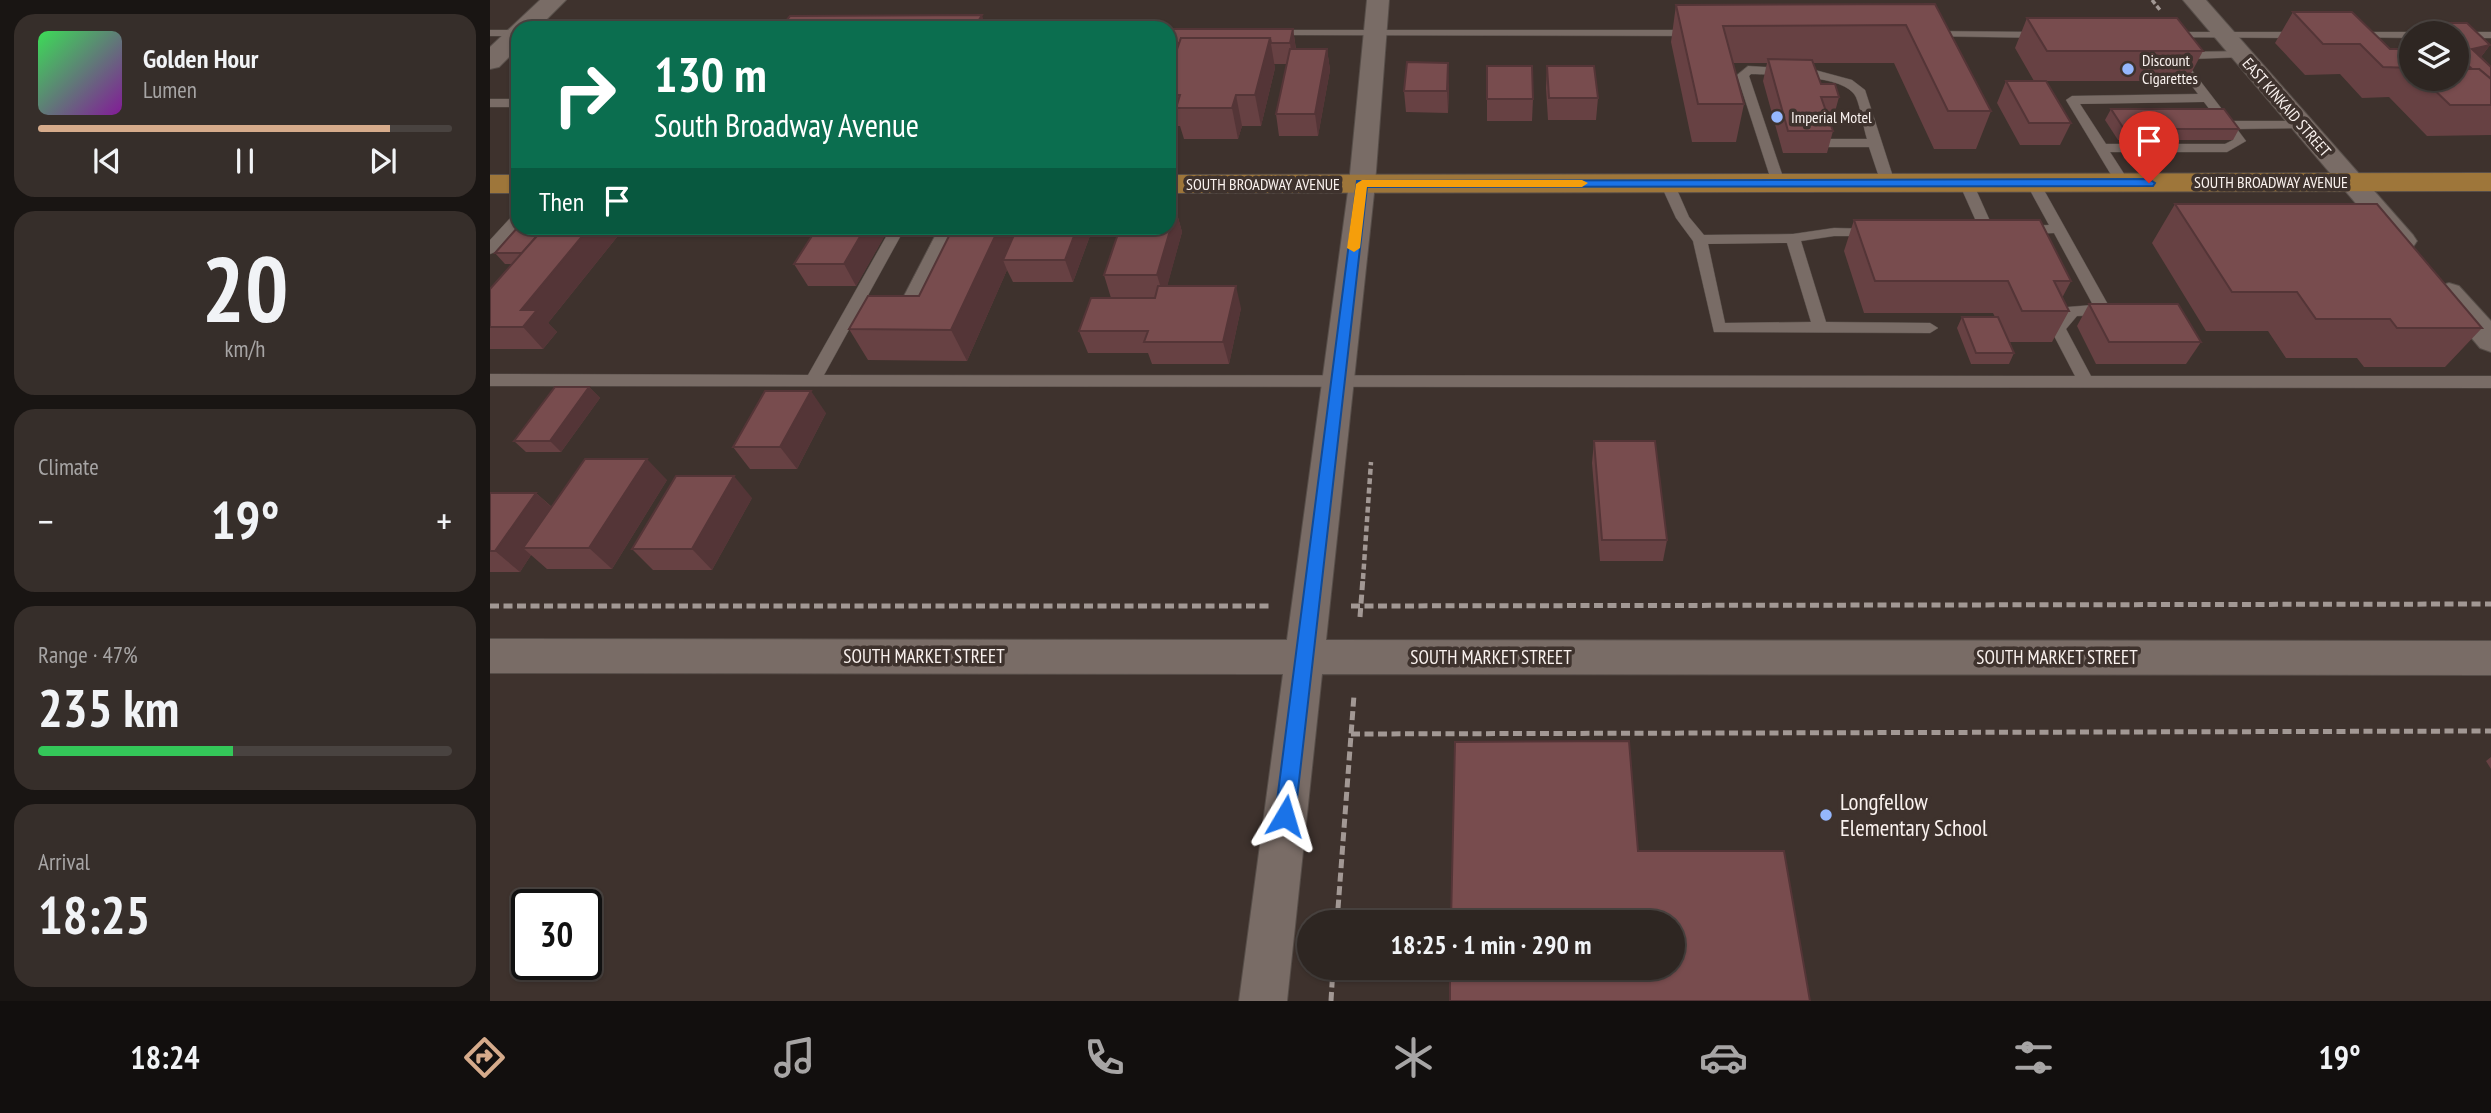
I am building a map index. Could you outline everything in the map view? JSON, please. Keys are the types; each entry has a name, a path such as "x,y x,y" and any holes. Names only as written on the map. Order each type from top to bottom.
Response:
{"main road":[{"name":"SOUTH BROADWAY AVENUE","path":"1176,184 2491,182"},
{"path":"490,184 511,184"}],"street":[{"path":"532,21 554,0"},
{"name":"EAST KINKAID STREET","path":"2194,0 2491,341"},
{"path":"1263,1001 1362,184 1377,16"},
{"path":"490,61 511,41"},
{"name":"SOUTH MARKET STREET","path":"490,656 2491,658"}],"lane":[{"path":"1257,33 1377,16 1708,33"},
{"path":"490,33 511,34"},
{"path":"1916,34 2055,35"},
{"path":"2152,35 2318,35"},
{"path":"2345,35 2399,35"},
{"path":"2469,35 2491,35"},
{"path":"2101,148 2187,144 2227,148 2240,141 2182,65 2181,59 2189,56 2242,55"},
{"path":"1778,183 1743,75 1748,70 1815,74 1848,83 1861,93 1888,183"},
{"path":"2123,183 2071,100 2184,104 2206,98"},
{"path":"490,103 511,103"},
{"path":"2228,125 2302,125"},
{"path":"1765,144 1780,143"},
{"path":"1824,143 1875,143"},
{"path":"1667,183 1683,218 1700,240 1719,328 1930,328"},
{"path":"1966,183 1992,230 2058,229"},
{"path":"2033,183 2103,310 2073,311 2059,328 2086,382"},
{"path":"491,247 511,226"},
{"path":"1700,240 1793,239 1834,232 1890,231"},
{"path":"813,380 894,235"},
{"path":"898,323 942,235"},
{"path":"1793,239 1820,327"},
{"path":"490,380 2491,382"}],"path":[{"path":"1338,910 1371,460"},
{"path":"490,606 2491,604"},
{"path":"1351,734 2491,731"},
{"path":"1331,1001 1332,980"}],"building":[{"path":"1935,4 1991,111 1948,111 1906,25 1723,26 1744,104 1698,104 1676,5"},
{"path":"2293,12 2352,12 2390,49 2399,49 2399,68 2383,67 2360,44 2323,44"},
{"path":"982,15 978,21 786,21 790,16"},
{"path":"2027,18 2177,18 2203,51 2047,51"},
{"path":"2469,25 2490,45 2472,49 2491,67 2491,79 2479,69 2469,66"},
{"path":"1176,29 1293,29 1290,43 1271,43 1270,38 1181,38 1180,43 1176,43"},
{"path":"1181,38 1270,38 1255,95 1236,95 1232,108 1176,108 1180,95 1176,95 1176,52"},
{"path":"1290,49 1327,49 1315,114 1276,114"},
{"path":"1768,59 1812,60 1821,84 1835,84 1839,97 1821,97 1833,131 1788,131"},
{"path":"1407,62 1448,63 1447,91 1404,91"},
{"path":"1487,66 1532,66 1533,99 1487,99"},
{"path":"1547,66 1594,66 1598,98 1549,98"},
{"path":"2469,69 2479,69 2491,79 2491,105 2450,105 2435,91 2469,91"},
{"path":"2006,81 2046,81 2071,123 2029,123"},
{"path":"2111,109 2224,109 2239,129 2124,129"},
{"path":"2175,204 2377,204 2482,328 2397,328 2390,319 2316,319 2297,292 2232,292"},
{"path":"1854,220 2040,220 2071,281 2054,281 2069,311 2022,311 2008,281 1875,281"},
{"path":"511,235 538,235 522,253 495,253"},
{"path":"538,235 583,235 521,310 537,310 523,327 490,327 490,289"},
{"path":"813,235 861,235 844,264 794,264"},
{"path":"950,235 996,235 951,330 849,329 868,296 919,296"},
{"path":"1014,235 1074,235 1065,260 1003,260"},
{"path":"1118,235 1169,235 1157,275 1104,275"},
{"path":"1158,286 1236,286 1223,342 1144,342 1148,331 1079,331 1091,298 1155,298"},
{"path":"2089,304 2178,304 2201,342 2109,342"},
{"path":"1962,317 1998,317 2014,353 1976,353"},
{"path":"555,387 589,387 550,441 514,441"},
{"path":"765,391 811,391 780,447 733,447"},
{"path":"1594,441 1655,441 1667,540 1602,540"},
{"path":"585,459 647,459 589,548 523,548"},
{"path":"676,476 734,476 692,549 632,549"},
{"path":"490,493 536,493 495,551 490,551"},
{"path":"1629,741 1638,851 1784,851 1810,1001 1450,1001 1450,980 1685,980 1685,910 1451,910 1455,742"}],"slow traffic":[{"path":"1354,248 1362,184 1582,183"}],"place":[{"name":"Discount Cigarettes","path":"2128,69"},
{"name":"Imperial Motel","path":"1777,117"},
{"name":"Longfellow Elementary School","path":"1826,815"}],"route":[{"path":"1285,816 1362,184 2149,183"}]}
